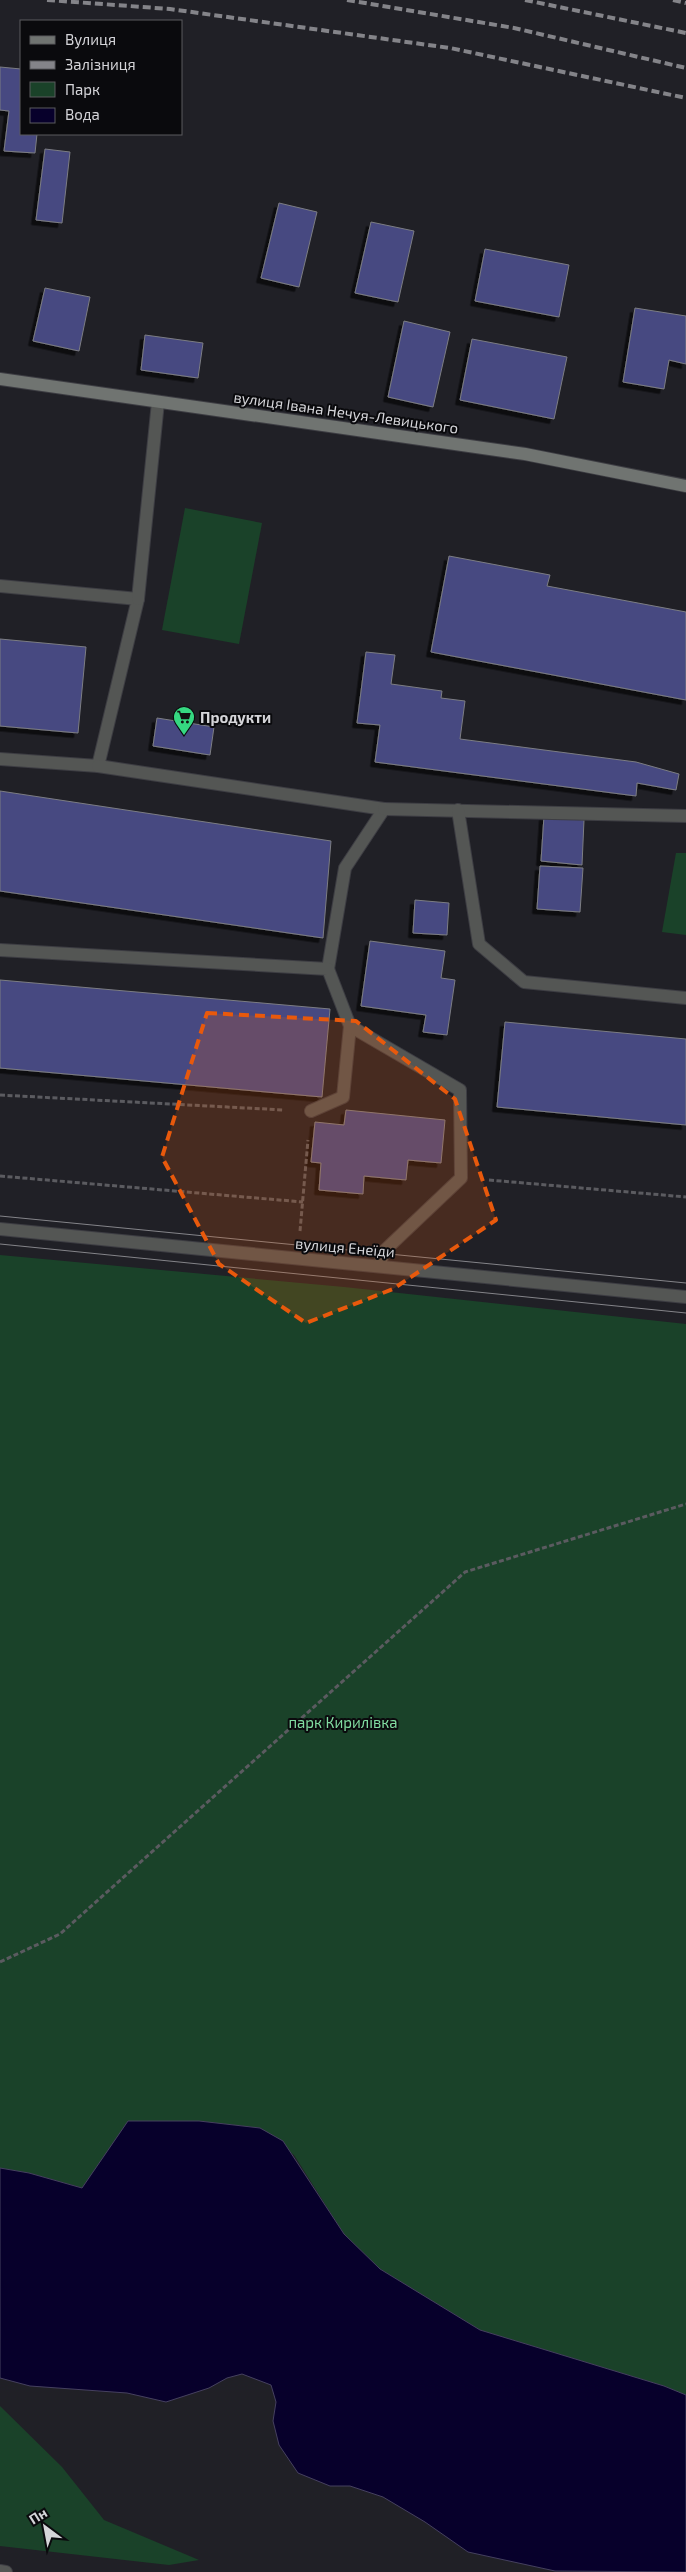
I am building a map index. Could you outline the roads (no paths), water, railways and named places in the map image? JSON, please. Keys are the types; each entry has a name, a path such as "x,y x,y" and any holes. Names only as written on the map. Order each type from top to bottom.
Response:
{"street":[{"name":"вулиця Івана Нечуя-Левицького","path":"0,379 525,454 686,486"},
{"path":"98,766 138,599 158,402"},
{"path":"0,586 138,599"},
{"path":"0,759 98,766 384,809 686,816"},
{"path":"311,1111 343,1097 350,1026 328,969 345,868 384,809"},
{"path":"458,810 479,944 524,982 686,998"},
{"path":"0,950 328,969"},
{"path":"350,1026 460,1090 461,1178 383,1252 380,1266"},
{"name":"вулиця Енеїди","path":"0,1229 686,1297"},
{"path":"0,2571 6,2572"}],"water":[{"path":"128,2121 199,2121 260,2128 283,2141 344,2234 380,2269 480,2330 664,2386 686,2395 686,2572 555,2571 468,2552 425,2522 383,2497 350,2486 330,2486 298,2473 279,2445 273,2421 276,2402 271,2385 242,2374 227,2378 209,2388 166,2402 127,2393 30,2386 0,2378 0,2168 29,2173 82,2188"}],"tram line":[{"path":"0,1216 686,1283"},
{"path":"0,1244 686,1313"}],"railway":[{"path":"47,0 170,9 450,48 686,98"},
{"path":"347,0 514,28 686,68"},
{"path":"525,0 686,33"},
{"path":"673,0 686,3"}],"place":[{"name":"Продукти","path":"184,736"}],"park label":[{"name":"парк Кирилівка","path":"343,1722"}]}
